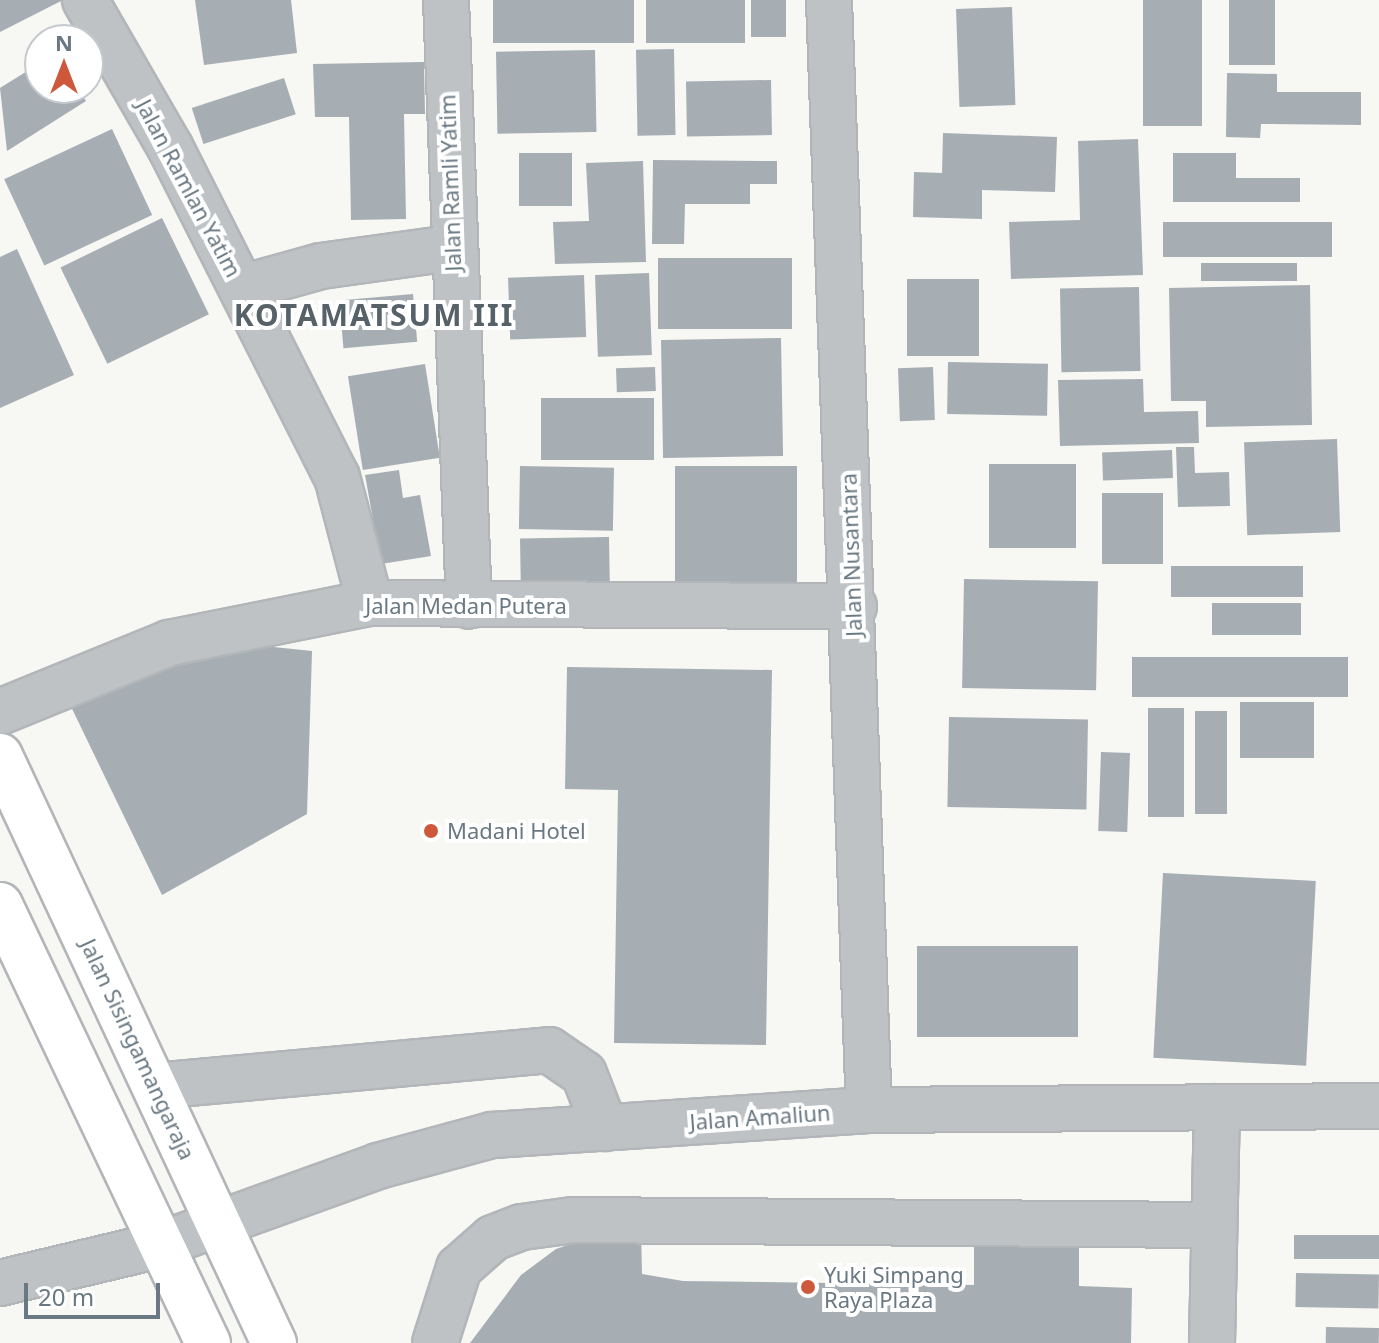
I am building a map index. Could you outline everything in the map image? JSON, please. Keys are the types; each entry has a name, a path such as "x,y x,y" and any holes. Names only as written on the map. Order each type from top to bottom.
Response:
{"main road":[{"name":"Jalan Sisingamangaraja","path":"0,756 274,1343"},
{"path":"0,905 208,1343"}],"street":[{"name":"Jalan Ramlan Yatim","path":"85,0 242,288 337,477 370,603"},
{"name":"Jalan Ramli Yatim","path":"446,0 451,248 469,606"},
{"name":"Jalan Nusantara","path":"829,0 854,606 869,1110"},
{"path":"242,288 321,266 451,248"},
{"name":"Jalan Medan Putera","path":"0,712 169,643 370,603 854,606"},
{"path":"155,1086 549,1050 584,1074 605,1128"},
{"name":"Jalan Amaliun","path":"0,1283 159,1245 457,1143 605,1128 869,1110 1379,1106"},
{"path":"1212,1343 1217,1107"},
{"path":"435,1343 459,1268 493,1238 522,1227 573,1220 1214,1225"}],"building":[{"path":"0,0 63,0 0,32"},
{"path":"195,0 291,0 297,53 204,65"},
{"path":"493,0 634,0 634,43 493,43"},
{"path":"646,0 745,0 745,43 646,43"},
{"path":"751,0 786,0 786,37 751,37"},
{"path":"1143,0 1202,0 1202,126 1143,126"},
{"path":"1229,0 1275,0 1275,65 1229,65"},
{"path":"1012,7 1015,105 959,107 956,9"},
{"path":"674,49 676,135 638,136 636,50"},
{"path":"595,50 596,132 497,134 496,52"},
{"path":"424,62 425,114 404,114 406,219 351,220 349,117 315,117 313,64"},
{"path":"24,73 24,104 81,104 7,151 0,88"},
{"path":"1227,73 1277,74 1277,92 1361,92 1361,125 1261,124 1260,138 1226,137"},
{"path":"284,78 296,114 203,144 192,108"},
{"path":"771,80 772,135 687,136 686,81"},
{"path":"112,129 152,215 44,265 4,179"},
{"path":"943,133 1057,137 1055,192 982,190 982,219 913,217 914,172 942,173"},
{"path":"1138,139 1143,275 1011,279 1009,222 1080,220 1078,141"},
{"path":"519,153 572,153 572,206 519,206"},
{"path":"1173,153 1236,153 1236,178 1300,178 1300,202 1173,202"},
{"path":"653,160 777,161 777,184 750,184 750,204 685,204 684,244 652,244"},
{"path":"643,161 646,262 555,264 553,222 589,221 586,163"},
{"path":"162,218 209,314 107,364 60,268"},
{"path":"1163,222 1332,222 1332,257 1163,257"},
{"path":"17,249 74,375 0,408 0,257"},
{"path":"658,258 792,258 792,329 658,329"},
{"path":"1201,263 1297,263 1297,281 1201,281"},
{"path":"649,273 652,355 598,357 595,275"},
{"path":"584,275 586,337 510,340 508,278"},
{"path":"907,279 979,279 979,356 907,356"},
{"path":"1310,285 1312,425 1206,427 1206,401 1171,401 1169,288"},
{"path":"1139,287 1140,371 1061,372 1060,288"},
{"path":"413,294 417,342 343,348 339,300"},
{"path":"781,338 783,456 663,458 661,340"},
{"path":"948,362 1048,364 1047,416 947,414"},
{"path":"425,364 440,458 363,470 348,376"},
{"path":"655,367 656,391 617,392 616,368"},
{"path":"933,367 935,420 900,421 898,368"},
{"path":"1143,379 1144,412 1198,411 1199,443 1060,446 1058,380"},
{"path":"541,398 654,398 654,460 541,460"},
{"path":"1337,439 1340,532 1247,535 1244,442"},
{"path":"1176,447 1194,447 1195,473 1229,472 1230,506 1178,507"},
{"path":"1172,450 1173,478 1103,480 1102,452"},
{"path":"989,464 1076,464 1076,548 989,548"},
{"path":"520,466 614,468 613,531 519,529"},
{"path":"675,466 797,466 797,600 675,600"},
{"path":"399,470 403,498 420,495 431,556 381,564 365,475"},
{"path":"1102,493 1163,493 1163,564 1102,564"},
{"path":"609,537 610,587 521,589 520,539"},
{"path":"1171,566 1303,566 1303,597 1171,597"},
{"path":"964,579 1098,581 1096,690 962,688"},
{"path":"1212,603 1301,603 1301,635 1212,635"},
{"path":"235,643 312,651 307,814 162,895 62,688"},
{"path":"1132,657 1348,657 1348,697 1132,697"},
{"path":"567,667 772,670 766,1045 614,1043 618,790 565,789"},
{"path":"1240,702 1314,702 1314,758 1240,758"},
{"path":"1148,708 1184,708 1184,817 1148,817"},
{"path":"1195,711 1227,711 1227,814 1195,814"},
{"path":"949,717 1088,719 1086,809 947,807"},
{"path":"1101,752 1130,753 1127,832 1098,831"},
{"path":"1163,873 1316,881 1306,1066 1153,1058"},
{"path":"917,946 1078,946 1078,1037 917,1037"},
{"name":"Yuki Simpang Raya Plaza","path":"641,1230 642,1274 683,1281 974,1285 974,1242 1079,1241 1079,1286 1132,1288 1131,1343 470,1343 521,1275 556,1249 602,1233"},
{"path":"1294,1235 1379,1235 1379,1259 1294,1259"},
{"path":"1296,1273 1379,1274 1378,1308 1295,1307"},
{"path":"1326,1327 1379,1328 1379,1343 1326,1343"}],"place":[{"name":"Madani Hotel","path":"431,831"},
{"name":"Yuki Simpang Raya Plaza","path":"808,1287"}],"district":[{"name":"KOTAMATSUM III","path":"374,315"}]}
